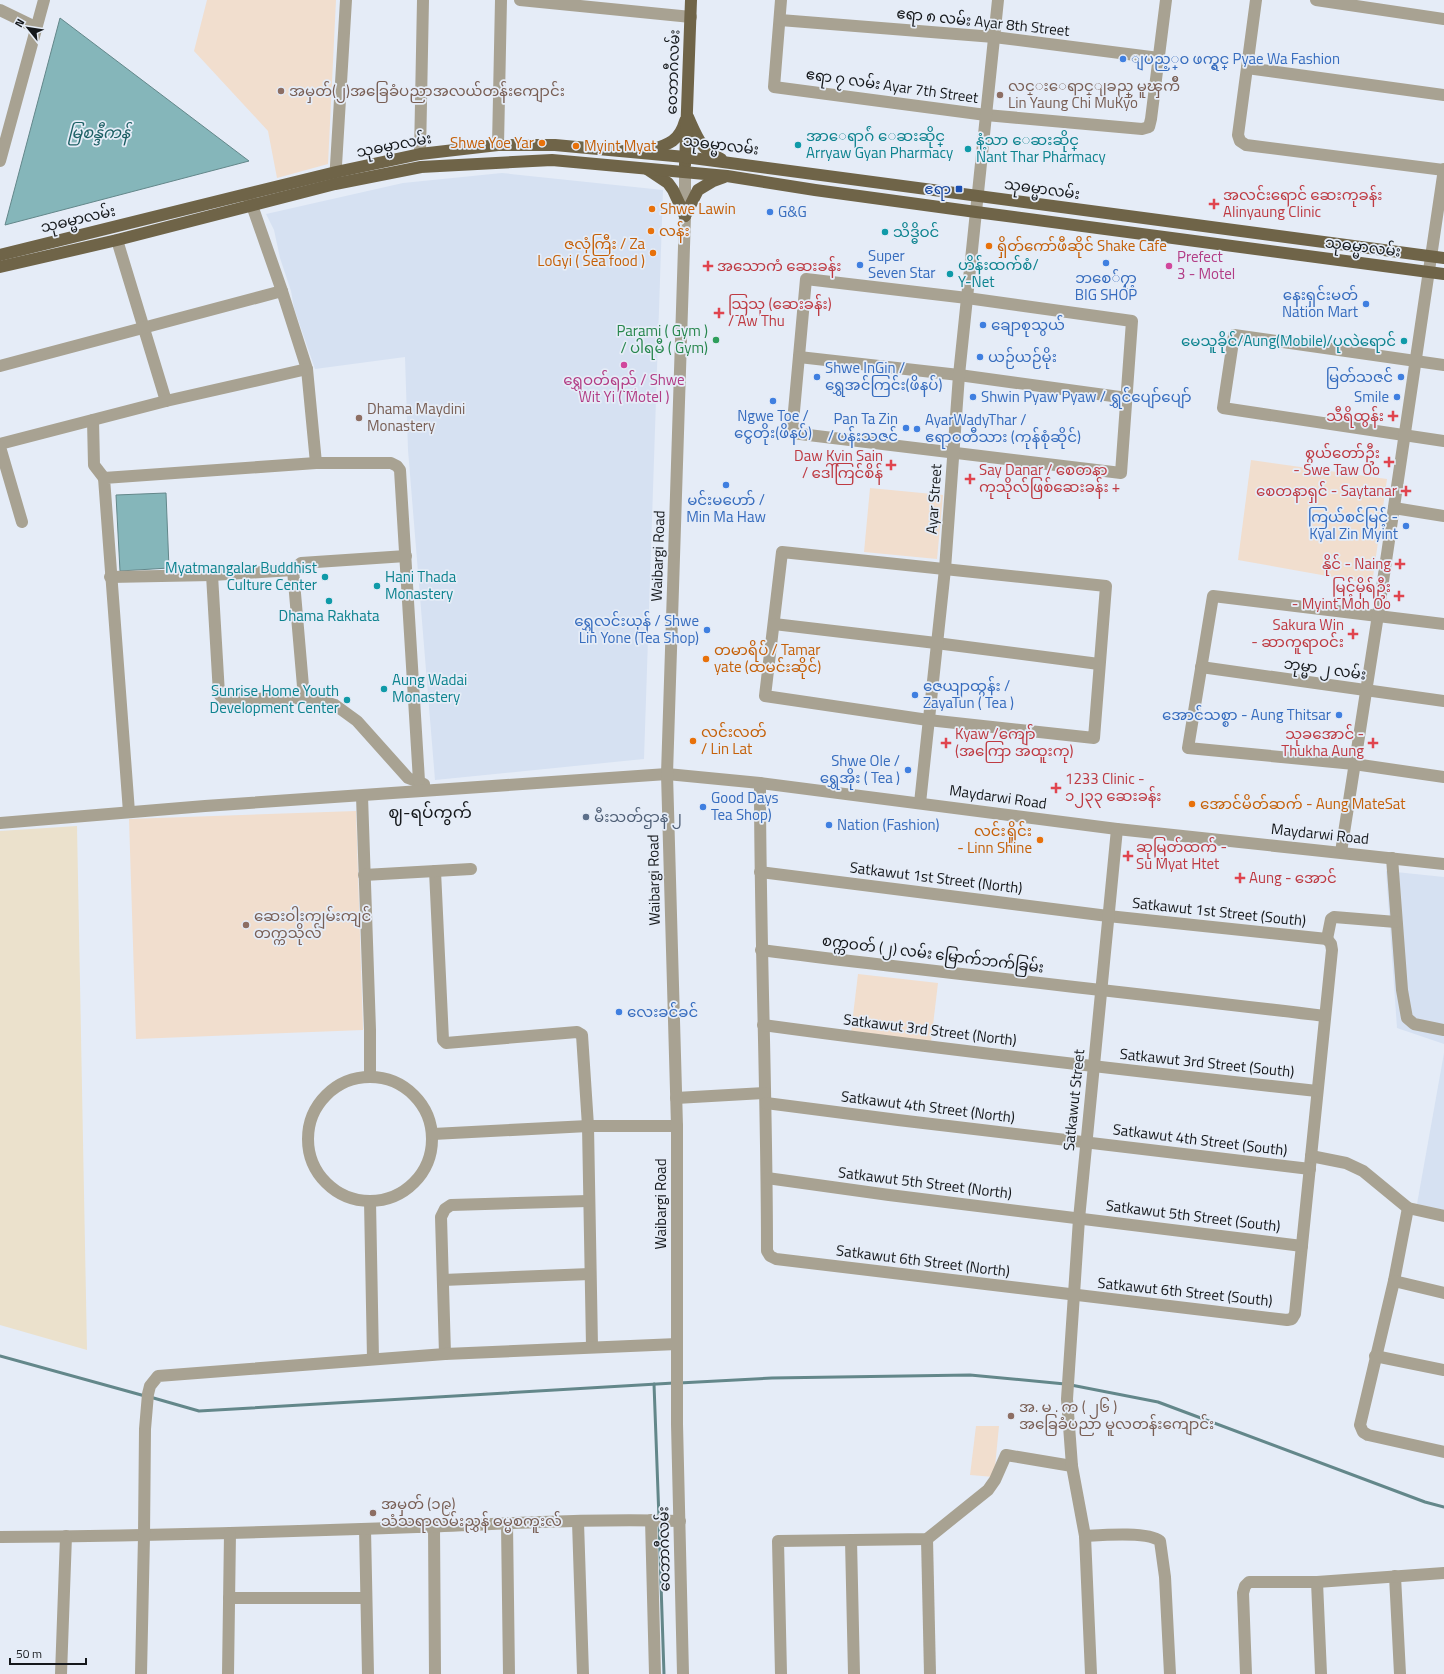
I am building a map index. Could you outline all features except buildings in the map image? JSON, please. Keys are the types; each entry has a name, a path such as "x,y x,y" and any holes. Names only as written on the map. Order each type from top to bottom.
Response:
{"main road":[{"name":"ဝေဘာဂီလမ်း","path":"685,171 691,0"},
{"path":"643,153 673,142 683,127 687,114"},
{"path":"687,114 699,142 711,155 726,162"},
{"name":"သုဓမ္မာလမ်း","path":"0,254 250,199 336,178 420,154 498,145 555,145 726,162 1444,258"},
{"name":"သုဓမ္မာလမ်း","path":"336,178 421,167 552,160 685,171 976,212 1444,274"},
{"path":"646,168 668,183 673,190 685,216"},
{"path":"685,216 698,190 713,181 727,176"},
{"name":"သုဓမ္မာလမ်း","path":"0,267 116,240 250,199"}],"street":[{"path":"0,160 35,27 44,0"},
{"path":"336,178 346,0"},
{"path":"420,154 423,0"},
{"path":"498,145 501,0"},
{"path":"520,0 586,3 690,17"},
{"path":"780,20 781,0"},
{"name":"Ayar Street","path":"920,803 945,569 959,375 998,0"},
{"path":"1159,58 1166,0"},
{"path":"1256,0 1238,135 1240,141 1246,145 1444,169 1378,615 1340,852"},
{"path":"1316,0 1444,20"},
{"path":"0,10 35,27"},
{"name":"ဧရာ ၈ လမ်း Ayar 8th Street","path":"780,20 994,37 1159,58"},
{"name":"ဧရာ ၇ လမ်း Ayar 7th Street","path":"780,20 774,87 986,115 1142,129 1149,127 1152,118 1159,58"},
{"path":"1247,68 1444,95"},
{"name":"ဝေဘာဂီလမ်း","path":"685,171 685,216"},
{"path":"250,199 307,369 316,463"},
{"name":"Waibargi Road","path":"677,1424 677,1126 667,774 685,216"},
{"path":"116,240 166,401"},
{"path":"806,278 967,298 1132,321 1121,472 792,434 806,278"},
{"path":"0,366 282,291"},
{"path":"1444,365 1234,335 1223,408 1444,441"},
{"path":"799,357 959,375 1127,398"},
{"path":"0,444 166,401 307,369"},
{"path":"93,420 94,465 104,478 110,577 129,812"},
{"path":"0,447 22,522"},
{"path":"104,478 316,463 391,463 396,466 400,470 419,781"},
{"path":"1394,508 1444,516"},
{"path":"782,552 945,569 1106,586 1094,738 928,720 765,696 782,552"},
{"path":"110,577 212,576 293,570 301,563 406,556"},
{"path":"293,570 304,698"},
{"path":"212,576 219,694 224,698 312,698 335,705 358,721 408,778 419,781 436,790"},
{"path":"1444,624 1213,596 1188,748 1354,764 1444,777"},
{"path":"774,624 1099,664"},
{"name":"ဘုမ္မာ ၂ လမ်း","path":"1201,668 1444,701"},
{"name":"Maydarwi Road","path":"0,823 129,812 667,774 760,783 1117,829 1444,864"},
{"path":"760,783 761,950 767,1178"},
{"path":"362,796 370,1030 370,1076"},
{"name":"Satkawut Street","path":"1091,1674 1085,1536 1072,1466 1067,1399 1079,1219 1117,829"},
{"path":"1392,858 1402,990 1407,1018 1414,1024 1444,1030"},
{"path":"364,875 471,869"},
{"path":"435,871 443,1040 446,1043 578,1032 582,1035 588,1126 588,1201 592,1346"},
{"name":"Satkawut 1st Street (North)","path":"760,872 1108,916"},
{"name":"Satkawut 1st Street (South)","path":"1108,916 1327,939"},
{"path":"1302,1246 1332,950 1331,944 1327,939 1331,919 1334,917 1396,922"},
{"name":"စက္ကဝတ် (၂) လမ်း မြောက်ဘက်ခြမ်း","path":"761,950 910,969 1102,989 1325,1016"},
{"name":"Satkawut 3rd Street (North)","path":"763,1025 1093,1067"},
{"name":"Satkawut 3rd Street (South)","path":"1093,1067 1317,1090"},
{"path":"370,1076 394,1081 414,1094 428,1114 433,1134 428,1162 414,1183 394,1196 370,1201 346,1197 326,1183 312,1163 308,1144 312,1115 326,1095 346,1081 370,1076"},
{"name":"Satkawut 4th Street (North)","path":"676,1098 765,1098 1086,1143"},
{"path":"433,1134 588,1126 677,1126"},
{"name":"Satkawut 4th Street (South)","path":"1086,1143 1310,1169"},
{"path":"1311,1156 1346,1163 1363,1171 1408,1208 1444,1216"},
{"name":"Satkawut 5th Street (North)","path":"767,1178 1079,1219"},
{"name":"Satkawut 6th Street (North)","path":"767,1178 767,1251 770,1256 776,1260 1074,1296"},
{"path":"370,1201 373,1359"},
{"path":"445,1354 442,1217 445,1209 451,1205 588,1201"},
{"path":"1408,1208 1394,1281 1375,1356 1360,1425 1363,1432 1368,1435 1444,1452"},
{"name":"Satkawut 5th Street (South)","path":"1079,1219 1302,1246"},
{"name":"Satkawut 6th Street (South)","path":"1074,1296 1279,1319 1292,1319 1295,1314 1302,1246"},
{"path":"443,1280 590,1274"},
{"path":"1394,1281 1444,1293"},
{"path":"141,1674 145,1429 148,1394 150,1386 158,1376 445,1354 592,1346 677,1344"},
{"path":"1375,1356 1444,1370"},
{"name":"ဝေဘာဂီလမ်း","path":"677,1424 677,1521 683,1674"},
{"path":"781,1674 778,1541 927,1539 988,1490 995,1480 1006,1455 1072,1466"},
{"path":"654,1520 655,1674"},
{"path":"0,1537 144,1536 434,1526 654,1520 677,1521"},
{"path":"578,1522 583,1674"},
{"path":"507,1524 509,1674"},
{"path":"434,1526 436,1674"},
{"path":"365,1529 368,1674"},
{"path":"228,1674 230,1533"},
{"path":"1085,1536 1118,1534 1154,1537 1160,1541 1165,1578 1170,1674"},
{"path":"61,1674 66,1536"},
{"path":"927,1539 930,1674"},
{"path":"851,1540 854,1674"},
{"path":"1246,1674 1243,1593 1245,1586 1249,1582 1317,1582 1444,1573"},
{"path":"1395,1576 1400,1674"},
{"path":"1317,1582 1321,1674"},
{"path":"229,1598 366,1598"}],"shaded area":[{"name":"အမှတ်(၂)အခြေခံပညာအလယ်တန်းကျောင်း","path":"207,0 336,0 328,164 277,178 268,131 194,51"},
{"path":"502,173 663,190 644,759 435,780 408,450 405,357 315,369 294,308 291,291 280,258 274,230 266,214 403,183"},
{"path":"1251,460 1387,479 1372,584 1238,560"},
{"path":"870,488 943,495 937,559 864,552"},
{"name":"ဆေးဝါးကျွမ်းကျင် တက္ကသိုလ်","path":"356,811 363,1030 136,1039 129,819"},
{"path":"77,826 87,1350 0,1325 0,831"},
{"path":"1386,871 1444,877 1444,1044 1397,1028"},
{"path":"858,974 938,983 931,1042 851,1032"},
{"path":"1444,1053 1444,1210 1417,1204"},
{"path":"976,1426 999,1426 994,1477 970,1475"}],"water":[{"name":"မြစန္ဒီ‌ကန်","path":"60,18 249,161 5,225"},
{"path":"166,493 169,568 120,571 116,495"}],"waterway":[{"path":"0,1356 145,1396"},
{"path":"679,1383 772,1378 970,1375 1065,1384"},
{"path":"150,1397 199,1411 674,1383"},
{"path":"654,1384 659,1519"},
{"path":"1071,1385 1158,1402 1425,1502 1444,1507"},
{"path":"659,1524 664,1674"}],"place":[{"name":"ျပည့္၀ ဖက္ရွင္ Pyae Wa Fashion","path":"1123,59"},
{"name":"အမှတ်(၂)အခြေခံပညာအလယ်တန်းကျောင်း","path":"281,91"},
{"name":"လင္းေရာင္ျခည္ မူၾကိဳ Lin Yaung Chi MuKyo","path":"1000,95"},
{"name":"Shwe Yoe Yar","path":"542,143"},
{"name":"အာေရာဂ်ံ ေဆးဆိုင္ Arryaw Gyan Pharmacy","path":"798,145"},
{"name":"Myint Myat","path":"576,146"},
{"name":"နံ့သာ ေဆးဆိုင္ Nant Thar Pharmacy","path":"968,149"},
{"name":"ဧရာ","path":"959,189"},
{"name":"အလင်းရောင် ဆေးကုခန်း Alinyaung Clinic","path":"1214,204"},
{"name":"Shwe Lawin","path":"652,209"},
{"name":"G&G","path":"770,212"},
{"name":"လန်း","path":"651,231"},
{"name":"သိဒ္ဓိဝင်","path":"885,232"},
{"name":"ရှိတ်ကော်ဖီဆိုင် Shake Cafe","path":"989,246"},
{"name":"ဇလုံကြီး / Za LoGyi ( Sea food )","path":"653,253"},
{"name":"ဘစေ်၇ှာ့ BIG SHOP","path":"1106,263"},
{"name":"Super Seven Star","path":"860,265"},
{"name":"အသောကံ ဆေးခန်း","path":"708,266"},
{"name":"Prefect 3 - Motel","path":"1169,266"},
{"name":"ဟိန်းထက်စံ/ Y-Net","path":"950,274"},
{"name":"နေးရှင်းမတ် Nation Mart","path":"1366,304"},
{"name":"သြသု (ဆေးခန်း) / Aw Thu","path":"719,313"},
{"name":"ချောစုသွယ်","path":"983,325"},
{"name":"Parami ( Gym ) / ပါရမီ ( Gym)","path":"716,340"},
{"name":"မေသူခိုင်/Aung(Mobile)/ပုလဲရောင်","path":"1404,341"},
{"name":"ယဉ်ယဉ်မိုး","path":"980,357"},
{"name":"ရွှေဝတ်ရည် / Shwe Wit Yi ( Motel )","path":"624,365"},
{"name":"Shwe InGin / ရွှေအင်ကြင်း(ဖိနပ်)","path":"817,377"},
{"name":"မြတ်သဇင်","path":"1401,377"},
{"name":"Shwin Pyaw Pyaw / ရွှင်ပျော်ပျော်","path":"973,397"},
{"name":"Smile","path":"1397,397"},
{"name":"Ngwe Toe / ငွေတိုး(ဖိနပ်)","path":"773,401"},
{"name":"သီရိထွန်း","path":"1393,416"},
{"name":"Dhama Maydini Monastery","path":"359,418"},
{"name":"Pan Ta Zin / ပန်းသဇင်","path":"906,428"},
{"name":"AyarWadyThar / ဧရာဝတီသား (ကုန်စုံဆိုင်)","path":"917,429"},
{"name":"စွယ်တော်ဦး - Swe Taw Oo","path":"1389,462"},
{"name":"Daw Kyin Sain / ဒေါ်ကြင်စိန်","path":"891,465"},
{"name":"Say Danar / စေတနာ ကုသိုလ်ဖြစ်ဆေးခန်း +","path":"970,479"},
{"name":"မင်းမဟော် / Min Ma Haw","path":"726,485"},
{"name":"စေတနာရှင် - Saytanar","path":"1406,491"},
{"name":"ကြယ်စင်မြင့် - Kyal Zin Myint","path":"1406,526"},
{"name":"နိုင် - Naing","path":"1400,564"},
{"name":"Myatmangalar Buddhist Culture Center","path":"325,577"},
{"name":"Hani Thada Monastery","path":"377,586"},
{"name":"မြင့်မိုရ်ဦး - Myint Moh Oo","path":"1399,596"},
{"name":"Dhama Rakhata","path":"329,601"},
{"name":"ရွှေလင်းယုန် / Shwe Lin Yone (Tea Shop)","path":"707,630"},
{"name":"Sakura Win - ဆာကူရာဝင်း","path":"1353,634"},
{"name":"တမာရိပ် / Tamar yate (ထမင်းဆိုင်)","path":"706,659"},
{"name":"Aung Wadai Monastery","path":"384,689"},
{"name":"ဇေယျာထွန်း / ZayaTun ( Tea )","path":"915,695"},
{"name":"Sunrise Home Youth Development Center","path":"347,700"},
{"name":"အောင်သစ္စာ - Aung Thitsar","path":"1339,715"},
{"name":"လင်းလတ် / Lin Lat","path":"693,741"},
{"name":"Kyaw /ကျော် (အကြော အထူးကု)","path":"946,743"},
{"name":"သုခအောင် - Thukha Aung","path":"1373,743"},
{"name":"Shwe Ole / ရွှေအိုး ( Tea )","path":"908,770"},
{"name":"1233 Clinic - ၁၂၃၃ ဆေးခန်း","path":"1056,788"},
{"name":"အောင်မိတ်ဆက် - Aung MateSat","path":"1192,804"},
{"name":"Good Days Tea Shop)","path":"703,807"},
{"name":"မီးသတ်ဌာန ၂","path":"586,817"},
{"name":"Nation (Fashion)","path":"829,825"},
{"name":"လင်းရှိုင်း - Linn Shine","path":"1040,840"},
{"name":"ဆုမြတ်ထက် - Su Myat Htet","path":"1128,856"},
{"name":"Aung - အောင်","path":"1240,878"},
{"name":"ဆေးဝါးကျွမ်းကျင် တက္ကသိုလ်","path":"246,925"},
{"name":"လေးခင်ခင်","path":"619,1012"},
{"name":"အ. မ . က ( ၂၆ ) အခြေခံပညာ မူလတန်းကျောင်း","path":"1011,1416"},
{"name":"အမှတ် (၁၉) သံသရာလမ်းညွှန် ဓမ္မစကူးလ်","path":"373,1513"}],"district":[{"name":"ဈ-ရပ်ကွက်","path":"430,812"}]}
